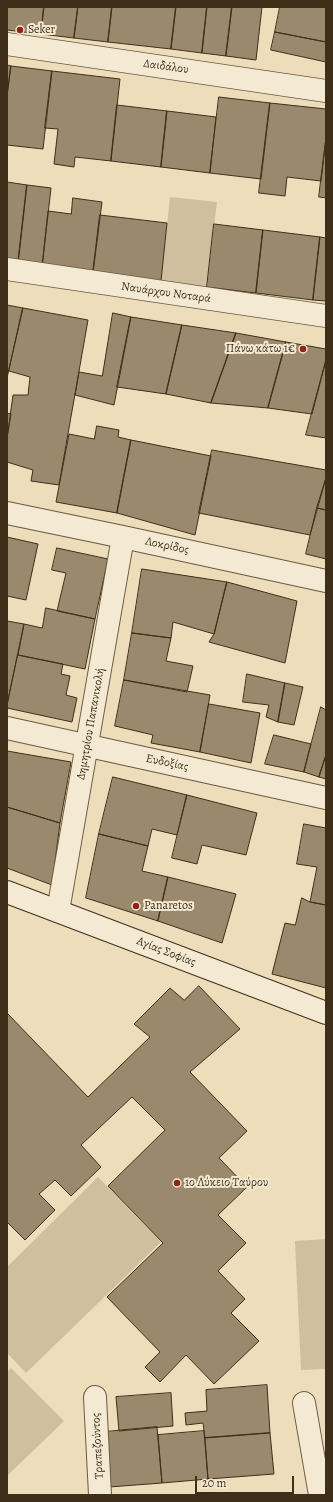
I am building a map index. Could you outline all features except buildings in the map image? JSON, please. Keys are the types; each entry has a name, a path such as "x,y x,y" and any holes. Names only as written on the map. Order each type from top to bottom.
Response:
{"street":[{"name":"Δαιδάλου","path":"7,44 326,91"},
{"name":"Ναυάρχου Νοταρά","path":"7,269 326,316"},
{"name":"Λοκρίδος","path":"7,513 326,581"},
{"name":"Δημητρίου Παπανικολή","path":"58,911 123,537"},
{"name":"Ευδοξίας","path":"7,728 326,798"},
{"name":"Αγίας Σοφίας","path":"7,892 326,1013"},
{"name":"Τραπεζούντος","path":"95,1397 100,1495"},
{"path":"304,1403 320,1495"}],"shaded area":[{"path":"170,197 217,202 207,287 161,281"},
{"path":"98,1177 161,1242 26,1373 7,1353 7,1267"},
{"path":"326,1239 326,1369 301,1370 295,1241"},
{"path":"11,1368 64,1421 7,1476 7,1372"}],"place":[{"name":"Seker","path":"20,30"},
{"name":"Πάνω κάτω 1€","path":"303,349"},
{"name":"Panaretos","path":"136,906"},
{"name":"1ο Λύκειο Ταύρου","path":"177,1183"}]}
